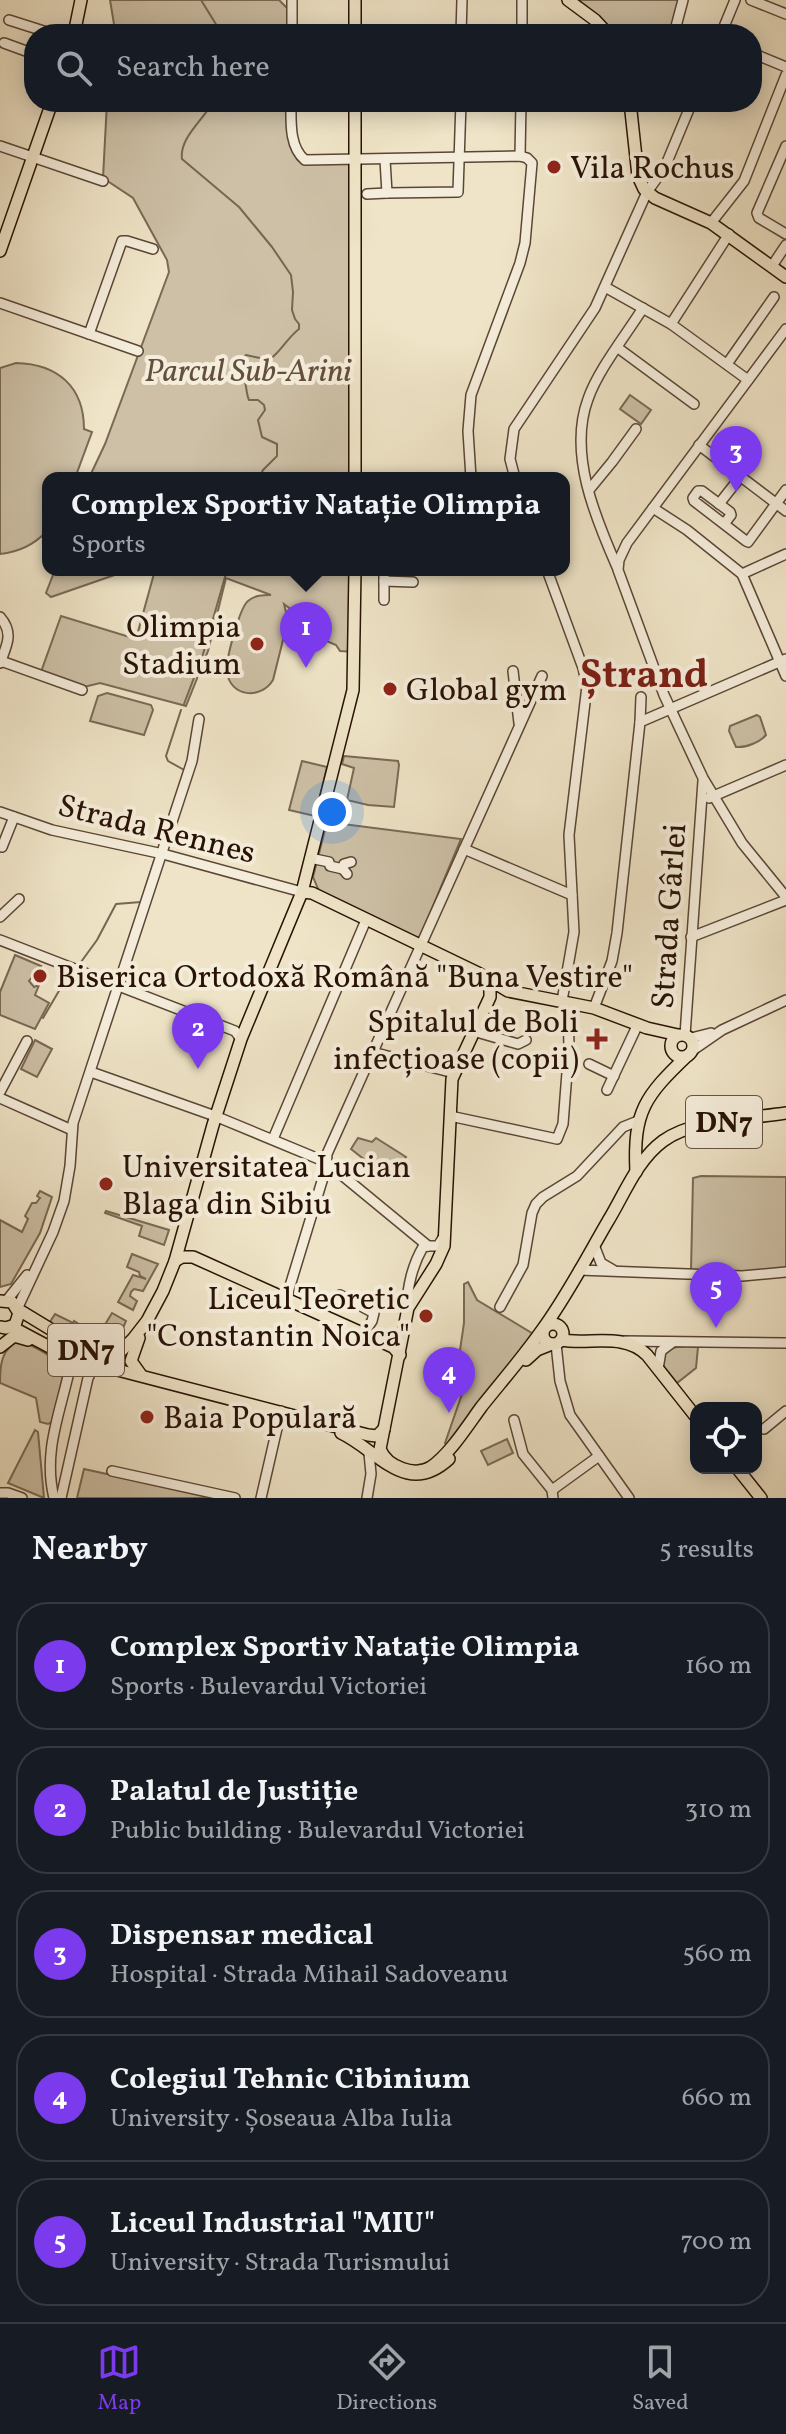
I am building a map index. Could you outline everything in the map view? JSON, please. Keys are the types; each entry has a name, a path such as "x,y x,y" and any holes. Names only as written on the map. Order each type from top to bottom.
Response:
{"main road":[{"path":"76,24 81,0"},
{"path":"355,0 355,24"},
{"path":"568,0 599,24"},
{"path":"0,251 48,112"},
{"path":"355,112 355,472"},
{"path":"633,112 638,176 647,192 729,234 786,277"},
{"path":"175,1261 215,1116 241,1039 302,892 353,690 355,576"},
{"path":"302,892 312,893 512,993"},
{"path":"483,976 490,989 490,997 454,1073 445,1233 439,1258 408,1308 384,1429 381,1452 390,1466 419,1471 440,1460 545,1327 556,1323 558,1339"},
{"path":"490,997 512,993 594,1008 687,1043"},
{"path":"642,1026 680,1057 687,1043"},
{"path":"663,1080 671,1063 673,1040 687,1043"},
{"path":"636,1172 644,1105 687,1043"},
{"name":"DN7","path":"545,1327 636,1172 665,1139 703,1125 786,1113"},
{"path":"639,1128 649,1141 665,1139"},
{"path":"639,1128 647,1156"},
{"path":"175,1261 193,1257 396,1348 400,1355"},
{"name":"DN7","path":"142,1375 131,1361 175,1261"},
{"path":"558,1339 566,1294"},
{"name":"DN7","path":"8,1303 63,1338 102,1356 112,1356 122,1351 147,1321"},
{"name":"DN7","path":"7,1327 18,1320 8,1303"},
{"path":"0,1345 7,1327"},
{"name":"DN7","path":"7,1327 57,1351 98,1364 325,1425 376,1436 384,1429"},
{"path":"545,1327 545,1339 619,1341 637,1347 690,1409"},
{"path":"0,1345 14,1336 44,1344"},
{"name":"DN7","path":"325,1425 348,1436 397,1474 424,1479 433,1475 448,1460 528,1359 537,1350 558,1339"},
{"path":"742,1474 761,1498"}],"street":[{"path":"292,0 292,24"},
{"path":"461,24 462,0"},
{"path":"522,0 522,24"},
{"path":"677,24 683,0"},
{"path":"725,24 735,0"},
{"path":"751,0 786,14"},
{"path":"9,20 24,25"},
{"path":"4,43 24,50"},
{"path":"762,57 786,67"},
{"path":"711,223 744,181 786,75"},
{"path":"291,112 291,131 300,156 305,160 520,156 529,160 532,168 525,243 471,395 468,431 471,472"},
{"path":"367,194 458,192 461,112"},
{"path":"520,156 521,112"},
{"path":"513,472 510,459 511,439 517,423 595,308 647,192 665,167 688,112"},
{"path":"0,146 103,181"},
{"path":"786,146 782,164 757,213 759,218 786,234"},
{"path":"385,160 387,193"},
{"path":"671,324 729,234"},
{"path":"89,334 122,241 153,249"},
{"path":"772,266 786,245"},
{"path":"605,287 671,324 748,380"},
{"path":"727,364 774,297"},
{"path":"0,303 138,351"},
{"path":"643,308 588,396 582,419 582,453 589,490 669,708 703,778 742,843 786,898 691,937"},
{"path":"618,565 625,547 748,380 782,341 786,329"},
{"path":"618,348 694,404"},
{"path":"589,490 636,429"},
{"path":"699,445 786,511"},
{"path":"719,504 741,476"},
{"path":"724,524 731,514 698,491 694,501 724,524 748,542 786,490"},
{"path":"653,508 687,530 742,574 783,660 786,676"},
{"path":"742,574 786,554"},
{"path":"384,600 384,576 413,582"},
{"path":"450,1116 557,1139 563,1124 569,1047 565,1002 574,932 569,855 571,811 587,686 549,576"},
{"path":"4,620 9,640 0,662 82,690"},
{"path":"640,722 783,660"},
{"path":"513,671 519,723"},
{"path":"286,1299 327,1154 542,676"},
{"path":"594,1008 615,946 641,697"},
{"path":"8,1303 39,1260 64,1201 72,1130 192,761 199,719"},
{"name":"Strada Gârlei","path":"703,802 786,765"},
{"name":"Strada Gârlei","path":"687,1043 703,778"},
{"name":"Strada Rennes","path":"0,812 52,830 163,854 302,892"},
{"path":"2,847 14,817"},
{"path":"464,849 572,895"},
{"path":"310,858 332,860 346,867"},
{"path":"0,917 19,899"},
{"path":"273,1139 366,920"},
{"path":"0,940 235,1031 241,1039"},
{"path":"687,1043 786,1000"},
{"path":"607,1090 642,1026"},
{"path":"473,1031 518,1044 526,1040"},
{"path":"0,1113 2,1097 27,1041"},
{"path":"372,1052 454,1073"},
{"path":"589,1064 614,1076"},
{"path":"91,1072 215,1116 326,1162 428,1246"},
{"path":"2,1097 72,1130"},
{"path":"500,1307 523,1265 536,1204 577,1176 623,1127 639,1128"},
{"path":"408,1308 408,1288 419,1254 423,1247 441,1244 445,1233"},
{"path":"594,1245 601,1263 609,1269 621,1271"},
{"path":"579,1270 751,1276 786,1272"},
{"path":"340,1295 374,1313 363,1334"},
{"path":"558,1339 558,1371 575,1425 629,1498"},
{"path":"619,1341 786,1343"},
{"path":"658,1369 661,1351 676,1341"},
{"path":"54,1498 49,1467 50,1444 69,1372 65,1360 57,1351"},
{"path":"61,1498 89,1375 98,1364"},
{"path":"69,1372 80,1370 89,1375"},
{"path":"261,1498 281,1411"},
{"path":"764,1429 786,1411"},
{"path":"514,1420 523,1454 552,1494 599,1456"},
{"path":"367,1498 371,1474 369,1453"},
{"path":"112,1471 235,1498"},
{"path":"51,1485 57,1487 64,1483"},
{"path":"0,1493 22,1498"}],"green space":[{"path":"110,0 279,0 292,13 292,24 114,24"},
{"path":"578,0 679,0 673,24 605,24"},
{"name":"Parcul Sub-Arini","path":"106,112 293,112 300,156 355,161 355,472 92,472 169,272 167,260 133,198 103,178"},
{"path":"16,363 31,364 56,373 74,390 83,414 84,429 92,432 77,472 42,472 42,536 26,547 0,554 0,368"},
{"path":"630,395 651,410 641,424 620,409"},
{"path":"53,576 112,576 51,597 46,593"},
{"path":"153,576 355,576 355,652 340,651 336,645 294,627 293,611 284,604 288,620 273,680 261,691 247,693 234,687 227,672 228,657 245,605 256,596 271,595 226,578 208,651 186,706 100,683 84,687 41,672 61,616 136,639"},
{"path":"107,693 151,705 153,710 144,735 90,721 98,696"},
{"path":"757,715 766,735 752,744 736,747 730,726"},
{"path":"344,756 398,761 394,807 347,800 354,768 342,764"},
{"path":"302,761 327,767 315,816 289,810"},
{"path":"327,822 461,839 418,942 318,889 313,877"},
{"path":"15,955 41,966 29,981 34,987 39,985 35,995 49,1003 35,1029 0,1015 0,992"},
{"path":"35,1040 52,1049 37,1077 21,1069"},
{"path":"358,1138 372,1142 376,1138 406,1157 389,1179 351,1149"},
{"path":"786,1177 786,1269 758,1274 691,1271 693,1178"},
{"path":"40,1191 52,1197 40,1233 11,1284 0,1287 0,1220 22,1232 28,1219 25,1216 32,1203 40,1198 37,1196"},
{"path":"106,1211 169,1230 164,1245 139,1236 142,1226"},
{"path":"132,1254 158,1264 143,1291 134,1289 131,1292 130,1296 137,1301 133,1310 118,1302 133,1275 146,1279 127,1267"},
{"path":"468,1282 477,1300 535,1335 448,1447 445,1443 462,1394 454,1391 464,1323 464,1284"},
{"path":"112,1313 126,1321 123,1328 110,1327 110,1333 117,1339 114,1344 106,1344 102,1353 48,1325 55,1314 74,1321 98,1336"},
{"path":"19,1341 46,1354 61,1370 63,1376 53,1421 48,1424 40,1422 36,1398 0,1383 5,1353"},
{"path":"698,1347 696,1368 677,1383 660,1362 667,1351"},
{"path":"35,1430 38,1432 44,1498 8,1483"},
{"path":"507,1439 513,1453 488,1465 481,1451"},
{"path":"84,1469 108,1472 226,1498 77,1498"}],"waterway":[{"path":"201,0 216,24"},
{"path":"206,112 188,136 182,159 239,207 272,247 291,275 292,310 299,324 299,329 269,360 246,355 240,363 249,400 258,400 264,405 265,410 258,420 262,437 277,444 277,456 262,472"},
{"path":"184,704 203,654 225,576"},
{"path":"181,710 166,756 168,761 186,771"},
{"path":"159,848 161,841"},
{"path":"81,962 116,904 141,902 154,861"},
{"path":"43,1018 66,979"}],"place":[{"name":"Vila Rochus","path":"554,167"},
{"name":"Dispensar medical","path":"736,492"},
{"name":"Olimpia Stadium","path":"257,644"},
{"name":"Complex Sportiv Natație Olimpia","path":"306,668"},
{"name":"Global gym","path":"390,689"},
{"name":"Biserica Ortodoxă Română \"Buna Vestire\"","path":"40,976"},
{"name":"Spitalul de Boli infecțioase (copii)","path":"597,1039"},
{"name":"Palatul de Justiție","path":"198,1069"},
{"name":"Universitatea Lucian Blaga din Sibiu","path":"106,1184"},
{"name":"Liceul Teoretic \"Constantin Noica\"","path":"426,1316"},
{"name":"Liceul Industrial \"MIU\"","path":"716,1328"},
{"name":"Colegiul Tehnic Cibinium","path":"449,1413"},
{"name":"Baia Populară","path":"147,1417"}],"district":[{"name":"Ștrand","path":"644,673"}]}
